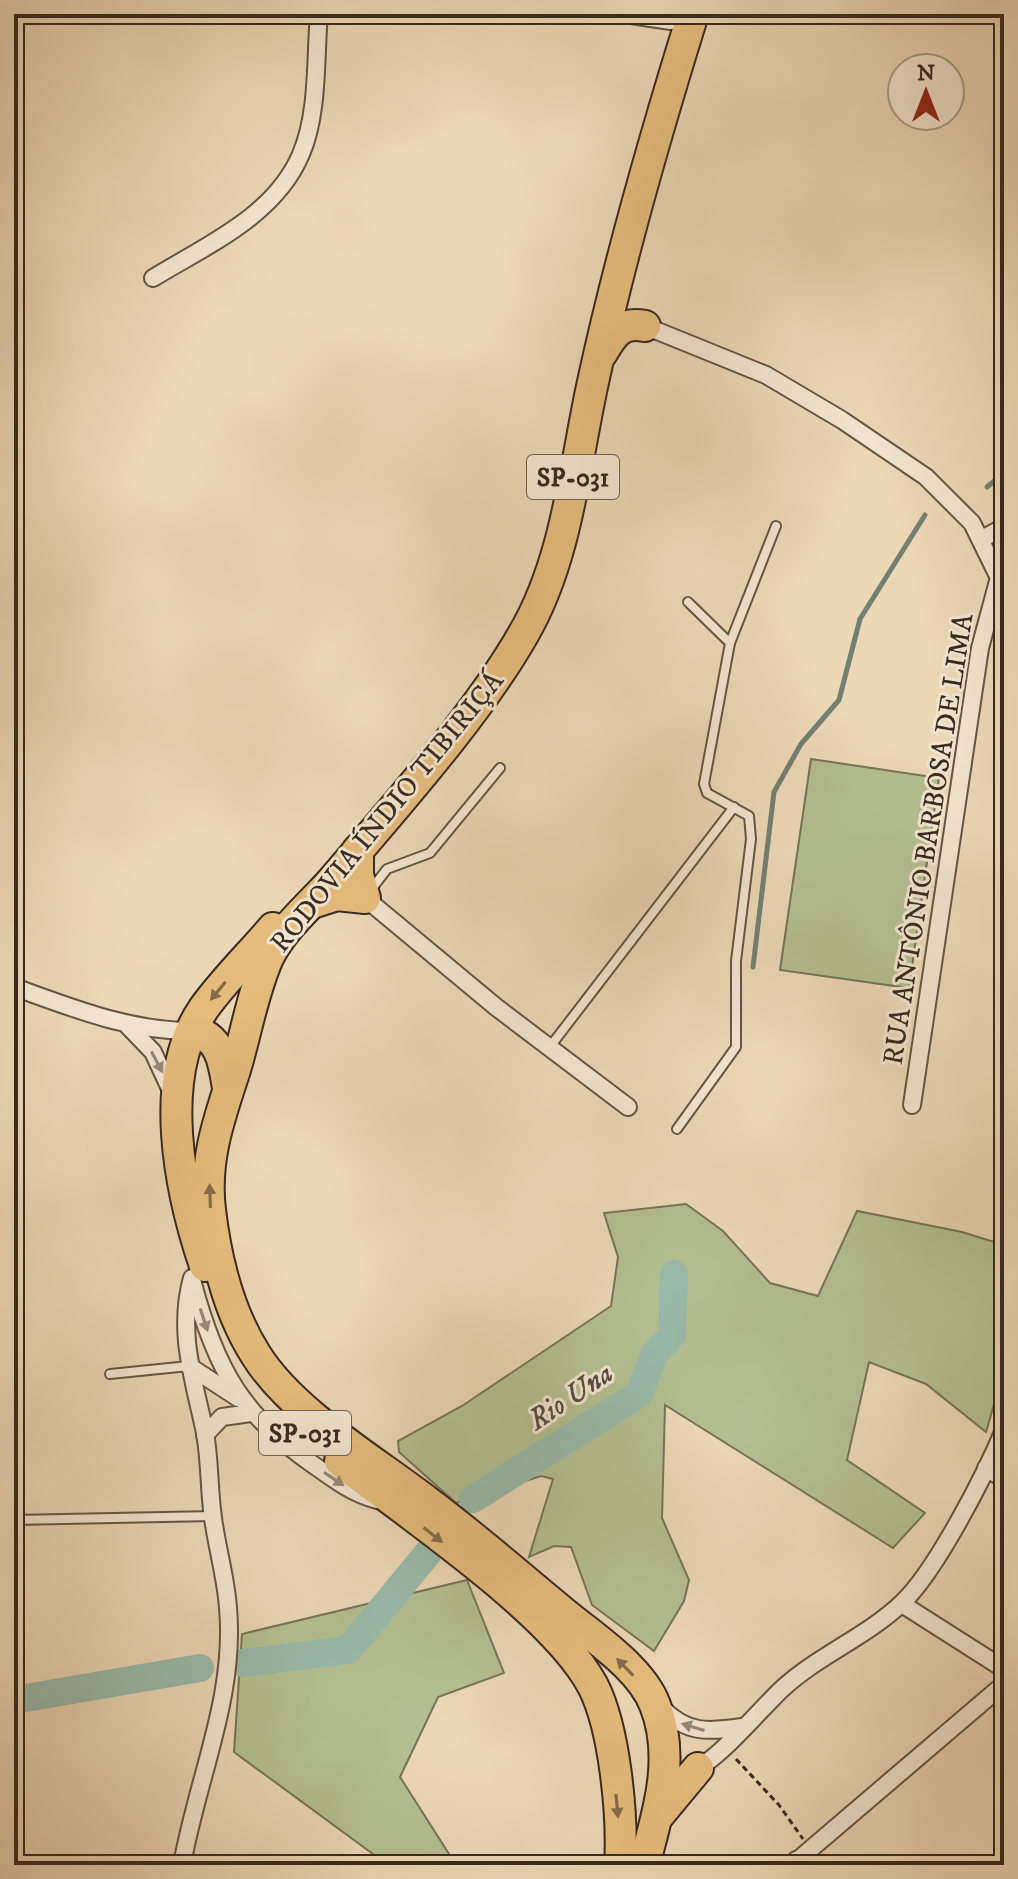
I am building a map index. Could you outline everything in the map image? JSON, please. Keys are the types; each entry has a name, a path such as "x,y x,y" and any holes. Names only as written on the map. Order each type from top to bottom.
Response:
{"highway":[{"name":"RODOVIA ÍNDIO TIBIRIÇÁ","path":"644,1865 664,1776 665,1741 652,1697 621,1662 592,1636 434,1506 315,1416 278,1382 257,1357 228,1294 210,1208 208,1167 215,1129 268,959 278,941 358,850 457,727 526,630 544,591 679,16"},
{"name":"RODOVIA ÍNDIO TIBIRIÇÁ","path":"620,1865 609,1741 593,1687 576,1660 521,1606 280,1411 246,1373 221,1316 189,1216 182,1176 178,1106 182,1057 191,1031 204,1009 467,691 507,636 526,599 539,562 600,265 634,134 679,16"},
{"path":"623,250 625,301 645,326"},
{"path":"592,385 602,353 612,336 626,325 645,326"},
{"path":"312,903 337,895 365,898 358,875 358,850"},
{"path":"191,1031 200,1032 218,1048 228,1090"},
{"path":"609,1741 628,1766 664,1776"},
{"path":"657,1816 698,1768"}],"street":[{"path":"153,278 256,214 287,182 302,152 310,117 319,14"},
{"path":"624,14 679,16"},
{"path":"645,326 756,370 842,420 947,495 982,539 1001,584"},
{"path":"982,539 1004,527"},
{"name":"RUA ANTÔNIO BARBOSA DE LIMA","path":"912,1105 980,648 1001,584"},
{"path":"365,898 548,1049 628,1107"},
{"path":"14,987 126,1025 147,1030 191,1031"},
{"path":"126,1025 153,1052 178,1106"},
{"path":"189,1216 187,1246 192,1278 217,1357 247,1407"},
{"path":"182,1865 216,1728 229,1641 228,1607 213,1516 205,1435 189,1366 185,1304 192,1278"},
{"path":"189,1366 247,1407 297,1454 342,1485 363,1497 397,1506"},
{"path":"205,1435 222,1417 247,1407"},
{"path":"664,1776 698,1768 814,1662 873,1627 902,1604 936,1558 986,1468 1000,1450 1004,1430"},
{"path":"986,1468 1004,1479"},
{"path":"902,1604 1004,1669"},
{"path":"794,1862 1004,1684"},
{"path":"652,1697 676,1721 696,1731 744,1726"},
{"path":"794,1862 823,1865"}],"lane":[{"path":"677,1129 736,1047 736,961 751,839 749,816 707,793 704,784 730,643 776,526"},
{"path":"688,602 730,643"},
{"path":"365,898 387,869 430,853 500,768"},
{"path":"548,1049 734,807"},
{"path":"110,1374 189,1366"},
{"path":"14,1520 213,1516"}],"path":[{"path":"723,1745 779,1805 810,1848"}],"green space":[{"path":"811,759 939,778 909,988 780,970"},
{"path":"686,1204 723,1231 770,1283 818,1296 857,1211 962,1232 1004,1245 1004,1370 986,1432 926,1384 869,1362 847,1460 925,1513 893,1548 665,1405 662,1518 689,1580 684,1601 654,1651 592,1605 571,1547 554,1546 529,1557 553,1479 541,1476 456,1503 399,1452 398,1441 462,1406 611,1306 618,1257 604,1213"},
{"path":"467,1580 504,1673 438,1697 400,1777 456,1865 388,1865 234,1752 242,1634"}],"waterway":[{"path":"987,487 1004,473"},
{"path":"753,967 774,792 801,744 839,700 860,619 925,515"},
{"name":"Rio Una","path":"473,1499 639,1394 655,1353 672,1335 674,1274"},
{"name":"Rio Una","path":"242,1663 348,1650 428,1553"},
{"name":"Rio Una","path":"14,1700 200,1668"}]}
